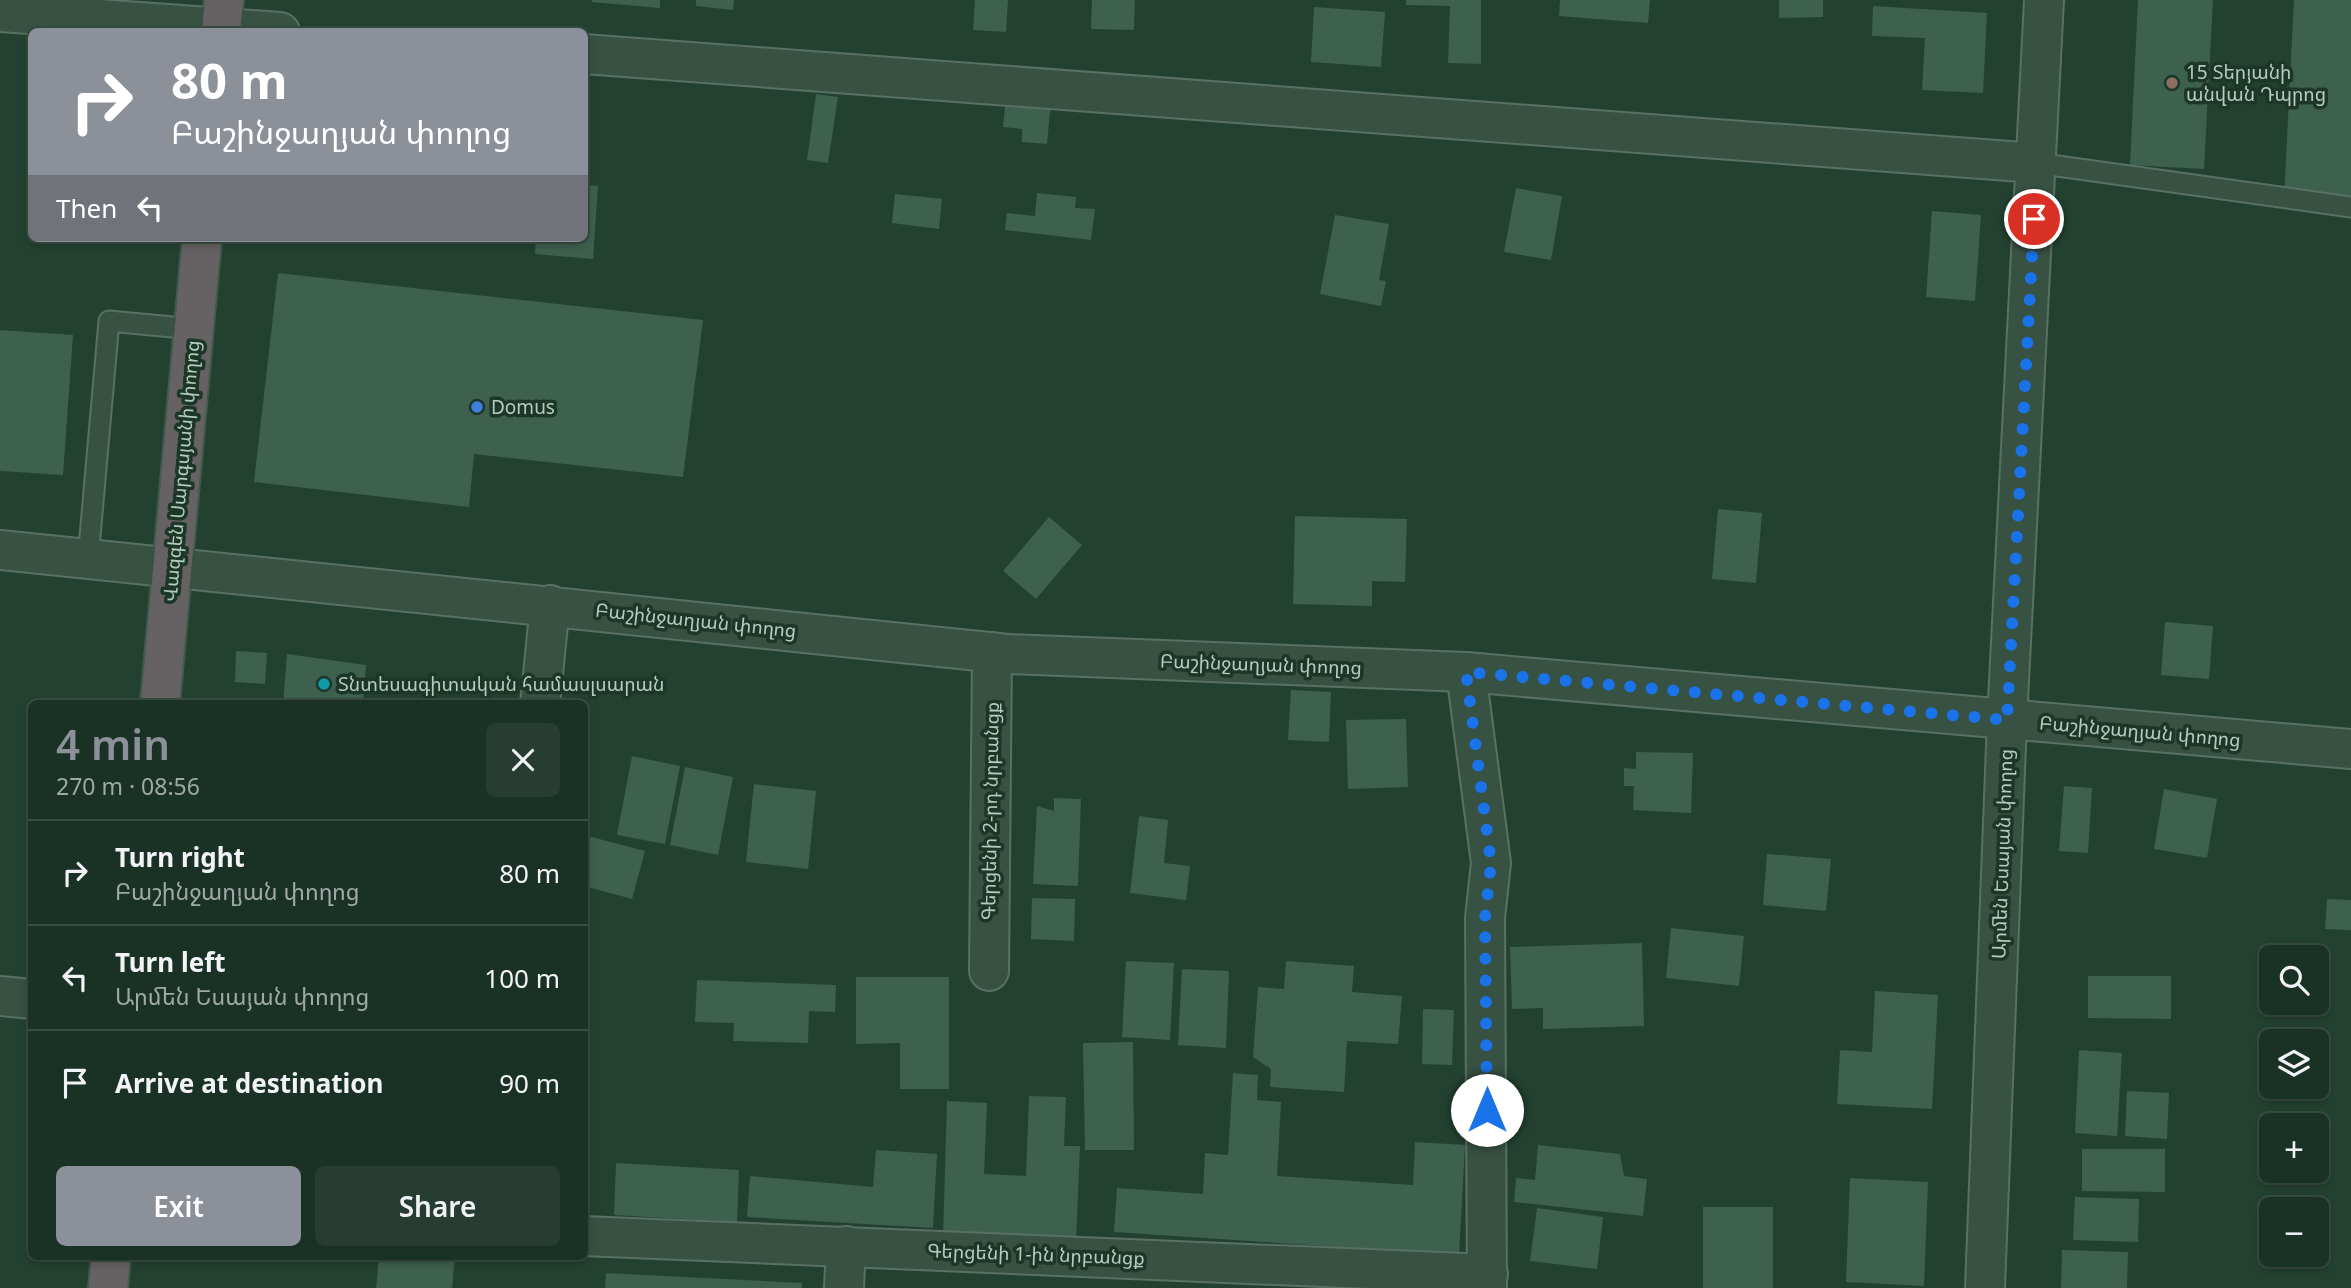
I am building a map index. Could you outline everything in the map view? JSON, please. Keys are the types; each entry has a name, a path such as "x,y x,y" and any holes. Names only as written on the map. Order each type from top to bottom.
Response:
{"highway":[{"name":"Վազգեն Սարգսյանի փողոց","path":"160,700 202,242"},
{"path":"108,1288 111,1260"}],"street":[{"name":"Արմեն Եսայան փողոց","path":"1984,1288 2007,720 2044,0"},
{"path":"0,12 222,19 262,28"},
{"path":"588,54 2036,163"},
{"name":"Բաշինջաղյան փողոց","path":"0,550 992,652 1466,672 2351,749"},
{"path":"540,700 550,605"},
{"name":"Գերցենի 2-րդ նրբանցք","path":"989,971 992,652"},
{"path":"1466,672 1491,863 1485,918 1487,1281"},
{"path":"0,996 28,999"},
{"name":"Գերցենի 1-ին նրբանցք","path":"588,1236 846,1246 1487,1281"},
{"path":"844,1288 846,1246"}],"lane":[{"path":"2036,163 2351,207"},
{"path":"88,559 109,321 194,329"}],"building":[{"path":"660,0 660,8 592,2"},
{"path":"696,0 734,0 733,10 696,6"},
{"path":"975,0 1008,0 1006,32 973,30"},
{"path":"1092,0 1135,0 1134,30 1091,29"},
{"path":"1406,0 1481,0 1481,64 1448,63 1450,6 1406,5"},
{"path":"1560,0 1650,0 1648,23 1559,16"},
{"path":"1779,0 1823,0 1823,17 1779,18"},
{"name":"15 Տերյանի անվան Դպրոց","path":"2138,0 2213,0 2204,169 2130,165"},
{"name":"15 Տերյանի անվան Դպրոց","path":"2294,0 2351,0 2351,201 2284,197"},
{"path":"1873,6 1987,13 1983,93 1922,90 1925,38 1872,36"},
{"path":"1314,7 1385,12 1381,67 1311,62"},
{"path":"816,94 838,97 828,163 807,160"},
{"path":"1006,97 1051,101 1047,144 1022,142 1022,129 1003,127"},
{"path":"588,185 598,186 593,259 535,254 536,242 588,242"},
{"path":"1516,188 1562,196 1551,260 1504,252"},
{"path":"1037,193 1076,197 1075,208 1095,209 1091,240 1005,230 1007,213 1035,216"},
{"path":"895,194 942,199 939,229 892,223"},
{"path":"1932,211 1981,215 1975,301 1926,297"},
{"path":"1335,215 1389,224 1379,280 1386,281 1381,306 1320,294"},
{"name":"Domus","path":"278,273 703,320 683,477 474,454 469,507 254,482"},
{"path":"0,330 73,335 63,475 0,471"},
{"path":"1718,509 1762,513 1756,583 1712,579"},
{"path":"1295,516 1407,519 1405,582 1372,581 1372,606 1293,604"},
{"path":"1049,517 1082,545 1036,599 1003,571"},
{"path":"2165,622 2213,626 2209,679 2161,675"},
{"path":"236,651 267,653 265,684 235,682"},
{"name":"Տնտեսագիտական համասլսարան","path":"287,654 366,665 363,700 283,700"},
{"path":"1291,690 1331,692 1329,742 1288,740"},
{"path":"1406,719 1408,787 1348,789 1346,720"},
{"path":"1636,752 1693,753 1691,813 1633,810 1634,786 1624,786 1624,768 1636,769"},
{"path":"632,756 680,766 665,844 617,835"},
{"path":"685,767 733,777 718,855 670,845"},
{"path":"754,784 816,791 808,869 746,862"},
{"path":"2064,786 2092,788 2088,853 2059,851"},
{"path":"2164,789 2217,799 2207,858 2154,849"},
{"path":"1054,798 1081,799 1078,886 1033,884 1037,806 1054,811"},
{"path":"1139,816 1168,820 1164,863 1190,866 1186,900 1130,893"},
{"path":"588,836 645,851 632,899 588,887"},
{"path":"1767,854 1831,859 1826,911 1763,905"},
{"path":"1032,898 1075,899 1074,941 1031,939"},
{"path":"2327,899 2351,900 2351,930 2325,929"},
{"path":"1671,928 1744,936 1739,986 1666,978"},
{"path":"1642,943 1644,1026 1543,1029 1543,1008 1512,1009 1510,947"},
{"path":"1126,961 1174,963 1170,1040 1122,1037"},
{"path":"1286,961 1354,966 1352,992 1402,996 1398,1044 1347,1041 1344,1092 1270,1087 1271,1069 1253,1057 1258,987 1284,989"},
{"path":"1182,969 1229,971 1226,1048 1178,1045"},
{"path":"2088,976 2171,976 2171,1019 2088,1018"},
{"path":"856,977 949,977 949,1089 900,1089 900,1043 856,1044"},
{"path":"697,980 836,985 835,1012 809,1011 808,1043 733,1041 734,1023 695,1022"},
{"path":"1875,991 1938,995 1932,1109 1837,1104 1840,1050 1872,1052"},
{"path":"1423,1009 1454,1010 1452,1065 1422,1064"},
{"path":"1133,1042 1134,1150 1085,1150 1083,1043"},
{"path":"2079,1050 2122,1053 2117,1136 2075,1133"},
{"path":"1233,1073 1258,1075 1257,1100 1281,1102 1277,1176 1413,1185 1415,1142 1465,1145 1459,1255 1114,1232 1117,1188 1203,1194 1205,1153 1228,1155"},
{"path":"2127,1091 2169,1093 2167,1139 2125,1136"},
{"path":"1029,1096 1066,1097 1064,1146 1080,1146 1076,1241 943,1236 947,1101 987,1103 984,1174 1026,1176"},
{"path":"1538,1145 1620,1154 1624,1176 1647,1179 1643,1216 1514,1202 1516,1178 1535,1180"},
{"path":"2082,1149 2165,1149 2165,1192 2082,1191"},
{"path":"876,1150 937,1154 933,1228 747,1217 750,1176 873,1187"},
{"path":"616,1163 739,1170 737,1222 614,1215"},
{"path":"1850,1178 1928,1182 1924,1286 1846,1282"},
{"path":"2075,1197 2139,1199 2138,1242 2073,1240"},
{"path":"1703,1207 1773,1207 1773,1288 1703,1288"},
{"path":"1537,1208 1603,1217 1597,1269 1530,1261"},
{"path":"2062,1250 2128,1252 2127,1288 2061,1288"},
{"path":"379,1260 455,1260 452,1288 376,1288"},
{"path":"606,1273 802,1283 802,1288 605,1288"}],"place":[{"name":"15 Տերյանի անվան Դպրոց","path":"2172,83"},
{"name":"Domus","path":"477,407"},
{"name":"Տնտեսագիտական համասլսարան","path":"324,684"}],"route":[{"path":"1487,1110 1485,918 1491,863 1466,672 2007,720 2034,219"}]}
